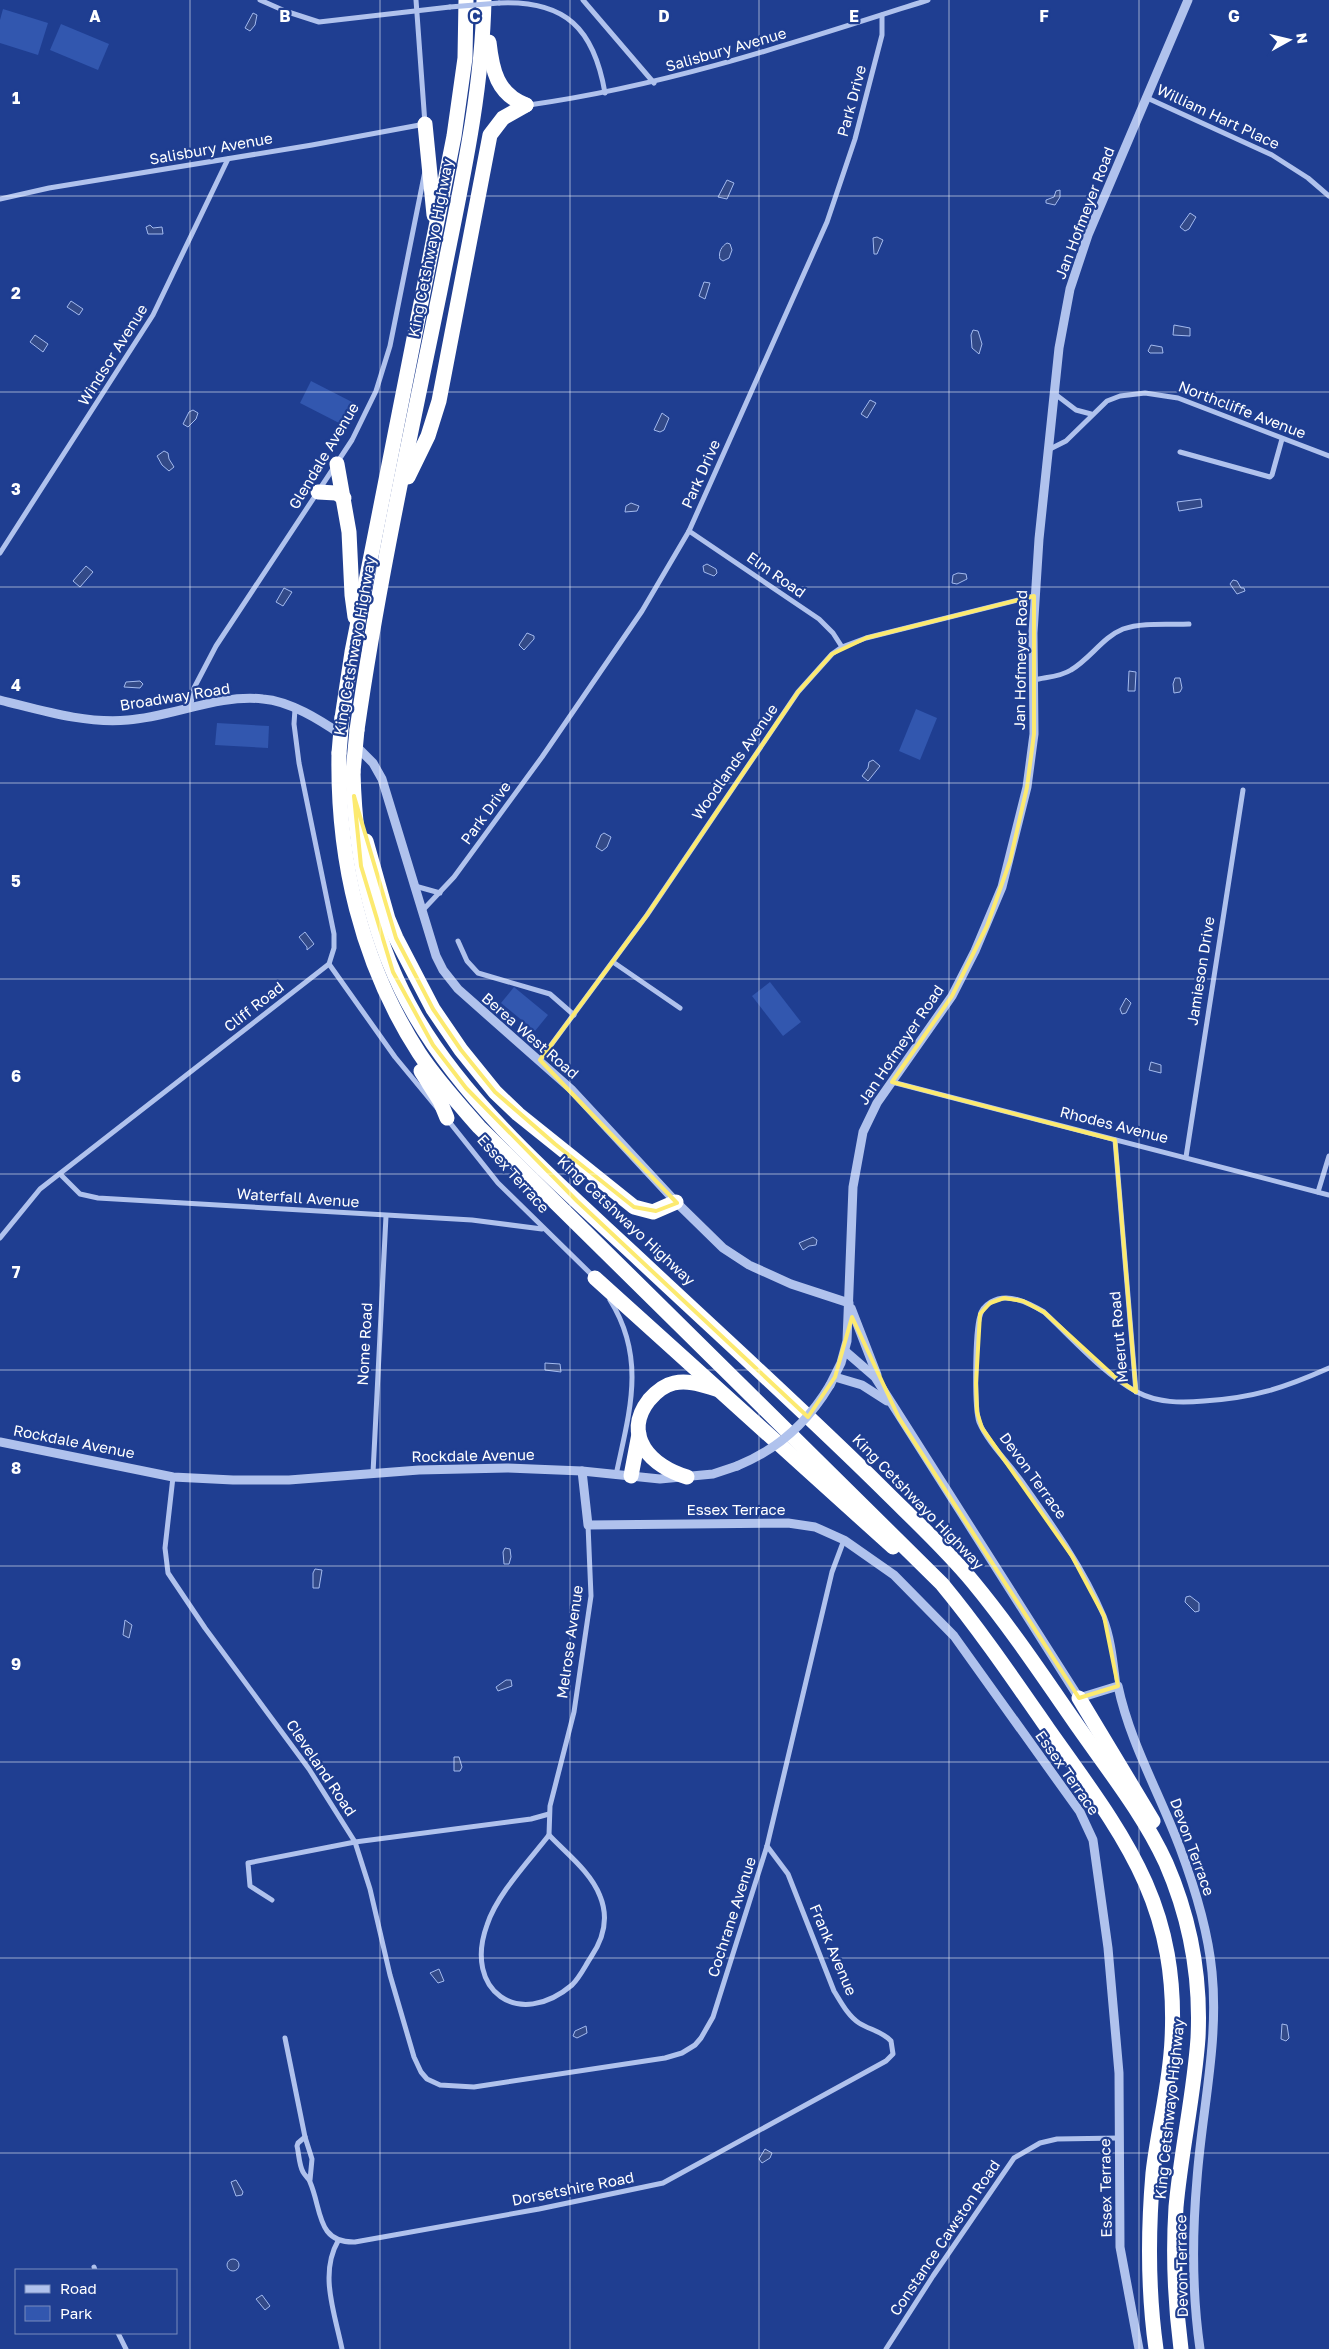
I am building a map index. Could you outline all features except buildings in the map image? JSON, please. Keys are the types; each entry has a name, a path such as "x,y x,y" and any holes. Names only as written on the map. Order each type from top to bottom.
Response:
{"highway":[{"name":"King Cetshwayo Highway","path":"466,0 462,82 436,230 356,629 342,718 339,753 340,818 353,900 364,940 379,979 419,1053 448,1092 508,1156 910,1550 942,1584 966,1614 1107,1811 1140,1868 1161,1922 1170,1967 1173,2003 1172,2042 1153,2173 1151,2209 1151,2289 1156,2349"},
{"name":"King Cetshwayo Highway","path":"484,0 482,56 471,136 399,494 357,730 353,772 361,866 382,942 393,972 414,1014 453,1072 482,1106 564,1187 839,1445 971,1580 1060,1701 1145,1825 1163,1857 1174,1883 1192,1944 1197,1978 1198,2038 1176,2212 1176,2293 1181,2349"},
{"path":"494,1 489,42 497,80 511,98 526,105"},
{"path":"399,494 428,436 439,402 490,135 502,118 526,105"},
{"path":"426,124 428,162 436,230"},
{"path":"337,464 350,532 352,595 356,629"},
{"path":"318,492 336,493 344,498"},
{"path":"354,796 382,898 396,938 437,1015 474,1069 518,1114 634,1207 653,1212 676,1202"},
{"path":"353,900 358,934 375,988 394,1028 440,1101 447,1118"},
{"path":"596,1278 966,1614"},
{"path":"624,1476 639,1433 640,1416 646,1404 657,1391 674,1383 693,1382 720,1390"},
{"path":"639,1433 646,1450 656,1462 669,1471 687,1477"},
{"path":"1079,1698 1150,1814 1172,1858 1186,1904 1192,1944"}],"street":[{"path":"260,0 285,11 319,22 494,1 519,1 543,5 577,25 584,34 596,55 605,92"},
{"path":"416,0 426,124"},
{"path":"582,0 654,83"},
{"name":"Salisbury Avenue","path":"526,105 654,83 722,65 928,0"},
{"name":"Jan Hofmeyer Road","path":"849,1303 853,1187 859,1146 872,1112 952,996 987,926 1002,887 1029,777 1034,734 1034,596 1054,394 1066,311 1079,259 1145,97 1188,0"},
{"name":"Park Drive","path":"422,911 440,893 478,845 542,757 642,611 689,531 827,222 855,139 882,35 882,15"},
{"name":"William Hart Place","path":"1145,97 1272,155 1308,178 1329,196"},
{"name":"Salisbury Avenue","path":"0,199 49,188 426,124"},
{"name":"Windsor Avenue","path":"0,553 153,315 228,159"},
{"name":"Glendale Avenue","path":"190,709 194,688 216,646 337,464 369,408 384,368 398,309 421,183 428,162"},
{"name":"Northcliffe Avenue","path":"1048,451 1066,441 1091,414 1107,401 1120,396 1145,393 1167,395 1329,456"},
{"path":"1054,394 1076,410 1091,414"},
{"path":"1180,452 1249,473 1270,477 1282,439"},
{"name":"Elm Road","path":"689,531 818,619 833,634 842,647"},
{"name":"Woodlands Avenue","path":"540,1060 612,962 798,692 832,654 842,647 919,624 1034,596"},
{"path":"1034,680 1070,671 1124,629 1136,626 1189,624"},
{"name":"Broadway Road","path":"0,700 52,713 101,720 127,720 239,700 261,698 295,709"},
{"path":"295,709 294,724 297,754 334,934 334,948 329,964"},
{"name":"Berea West Road","path":"295,709 348,738 373,763 386,789 436,956 450,980 467,999 540,1060 577,1095 676,1202 714,1240 743,1262 805,1289 849,1303"},
{"name":"Jamieson Drive","path":"1186,1157 1243,790"},
{"path":"415,886 440,893"},
{"path":"458,941 467,961 478,973 550,994 574,1015"},
{"path":"612,962 680,1008"},
{"name":"Essex Terrace","path":"329,964 414,1083 447,1118 489,1173 543,1229 596,1278 618,1314 627,1335 632,1359 631,1398 624,1476"},
{"name":"Cliff Road","path":"0,1238 40,1189 329,964"},
{"name":"Rhodes Avenue","path":"892,1082 1329,1195"},
{"name":"Meerut Road","path":"1115,1140 1136,1392 1174,1403 1238,1399 1284,1388 1329,1368"},
{"path":"1318,1192 1329,1156"},
{"name":"Waterfall Avenue","path":"60,1174 80,1194 98,1198 472,1220 543,1229"},
{"name":"Nome Road","path":"373,1473 386,1216"},
{"name":"Devon Terrace","path":"1136,1392 1116,1378 1044,1312 1023,1301 1004,1298 990,1303 980,1314 976,1398 977,1412 982,1428 1067,1549 1104,1616 1114,1653 1118,1686 1124,1711 1180,1848 1194,1888 1206,1936 1212,1973 1214,2012 1212,2062 1197,2179 1194,2243 1195,2313 1200,2349"},
{"path":"849,1303 865,1348 892,1404"},
{"name":"Rockdale Avenue","path":"0,1442 173,1477 269,1481 373,1473 507,1468 582,1471 660,1479 713,1474 737,1466 767,1452 812,1412 835,1376 845,1351 849,1303"},
{"path":"845,1351 875,1377 1079,1698 1118,1686"},
{"path":"835,1376 862,1385 892,1404"},
{"name":"Melrose Avenue","path":"549,1834 549,1814 574,1712 588,1620 592,1577 582,1471"},
{"name":"Cleveland Road","path":"173,1477 165,1548 168,1574 205,1628 309,1769 355,1842 370,1889 390,1975 416,2065 427,2079 440,2086"},
{"name":"Essex Terrace","path":"588,1526 788,1523 816,1528 844,1540 894,1576 954,1636 1080,1812 1087,1825 1096,1855 1117,2028 1120,2247 1139,2349"},
{"name":"Cochrane Avenue","path":"440,2086 474,2087 648,2062 682,2053 695,2044 713,2017 767,1846 830,1581 844,1540"},
{"path":"272,1900 250,1886 248,1863 355,1842 532,1820 549,1814"},
{"path":"549,1834 589,1876 600,1894 605,1919 604,1932 598,1946 570,1986 544,2000 506,2002 486,1983 482,1949 486,1926 493,1910 549,1834"},
{"name":"Frank Avenue","path":"767,1846 788,1874 834,1991 841,2003 858,2023 887,2036 893,2047"},
{"path":"286,2038 305,2137 312,2159 310,2180 321,2220 328,2233 338,2241 332,2251 328,2271 342,2349"},
{"name":"Dorsetshire Road","path":"338,2241 355,2242 663,2183 886,2061 893,2054 893,2047"},
{"path":"305,2137 297,2146 303,2172 310,2180"},
{"name":"Constance Cawston Road","path":"886,2349 938,2268 1014,2158 1040,2143 1057,2139 1119,2138"},
{"path":"118,2334 126,2349"}],"highlighted area":[{"path":"1034,596 1034,734 1027,787 1010,861 987,926 952,996 892,1082 1115,1140 1136,1392 1116,1378 1044,1312 1023,1301 1004,1298 990,1303 980,1314 976,1383 977,1412 982,1428 1072,1556 1104,1616 1118,1686 1079,1698 899,1418 852,1317 835,1377 808,1417 577,1201 466,1088 433,1045 393,972 361,866 354,796 396,938 433,1009 461,1050 495,1092 555,1144 634,1207 656,1211 677,1203 540,1060 647,915 798,692 832,654 866,638"}],"green space":[{"path":"3,9 48,23 38,55 0,43 0,20"},
{"path":"61,24 109,44 98,70 50,50"},
{"path":"311,381 354,403 343,425 300,403"},
{"path":"916,709 937,718 920,760 899,751"},
{"path":"217,723 269,726 268,748 215,745"},
{"path":"770,982 801,1022 783,1036 752,996"},
{"path":"514,987 548,1015 535,1031 501,1003"}],"shaded area":[{"path":"253,13 257,15 255,25 250,31 245,28"},
{"path":"727,180 734,183 727,199 718,197"},
{"path":"1060,190 1060,197 1055,205 1046,203 1046,200 1054,197 1056,191"},
{"path":"1190,213 1196,217 1189,229 1185,231 1180,227"},
{"path":"150,225 153,228 162,227 163,234 148,234 146,227"},
{"path":"877,237 883,240 877,254 874,254 873,238"},
{"path":"727,243 730,244 732,250 729,258 723,261 720,259 720,252"},
{"path":"704,282 710,283 705,299 699,296"},
{"path":"71,301 83,309 79,315 67,307"},
{"path":"1174,325 1190,328 1190,336 1173,335"},
{"path":"973,330 978,331 982,344 979,354 972,348 971,335"},
{"path":"35,335 48,344 43,352 30,342"},
{"path":"1151,345 1162,347 1163,353 1150,353 1148,351"},
{"path":"870,400 876,403 867,418 861,414"},
{"path":"193,410 198,413 196,419 188,427 183,424 189,412"},
{"path":"662,413 669,418 664,430 660,432 654,430"},
{"path":"164,451 168,453 174,467 169,471 162,465 157,456"},
{"path":"1201,499 1202,507 1179,511 1177,502"},
{"path":"631,503 639,506 637,511 625,512 626,506"},
{"path":"707,564 716,569 717,573 714,576 704,572 703,566"},
{"path":"86,566 93,572 80,587 73,581"},
{"path":"958,573 966,574 967,579 957,584 952,583 953,575"},
{"path":"1233,580 1237,581 1245,591 1237,594 1230,584"},
{"path":"284,588 292,592 283,606 276,602"},
{"path":"527,633 534,636 534,639 524,650 519,645"},
{"path":"1129,671 1136,672 1135,691 1128,691"},
{"path":"1175,678 1180,678 1182,688 1180,692 1174,693 1173,684"},
{"path":"140,681 143,684 140,688 124,687 126,682"},
{"path":"873,760 880,766 868,781 862,776 868,768 869,762"},
{"path":"604,833 611,837 607,847 602,851 596,847 601,835"},
{"path":"305,932 314,944 307,950 307,947 299,937"},
{"path":"1126,998 1131,1003 1126,1013 1122,1014 1120,1009"},
{"path":"1151,1062 1161,1065 1161,1073 1149,1070"},
{"path":"813,1237 817,1240 816,1245 809,1246 803,1250 799,1243"},
{"path":"545,1363 560,1364 561,1372 545,1370"},
{"path":"505,1548 510,1549 511,1557 509,1564 504,1564 503,1552"},
{"path":"315,1569 322,1570 319,1588 313,1588 313,1573"},
{"path":"1190,1596 1199,1603 1199,1611 1195,1612 1185,1602 1186,1597"},
{"path":"125,1620 132,1625 129,1638 123,1635"},
{"path":"506,1680 511,1680 512,1686 498,1691 496,1687"},
{"path":"454,1757 459,1757 462,1767 460,1771 454,1771"},
{"path":"439,1969 444,1981 438,1983 430,1973"},
{"path":"1282,2024 1287,2025 1289,2038 1286,2041 1281,2039"},
{"path":"586,2026 587,2033 577,2038 573,2036 575,2031"},
{"path":"765,2149 772,2153 770,2158 762,2163 759,2159"},
{"path":"236,2180 243,2192 242,2195 236,2196 231,2182"},
{"path":"233,2259 239,2265 233,2271 227,2265"},
{"path":"262,2295 270,2306 265,2310 256,2299"}]}
